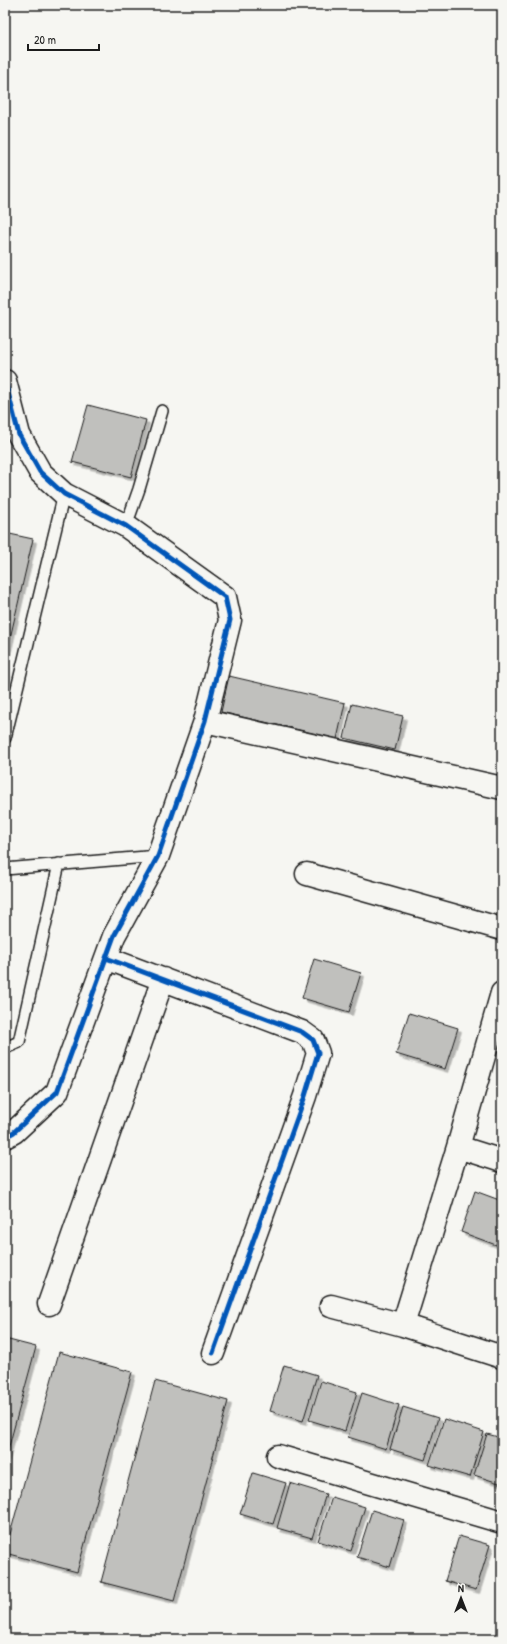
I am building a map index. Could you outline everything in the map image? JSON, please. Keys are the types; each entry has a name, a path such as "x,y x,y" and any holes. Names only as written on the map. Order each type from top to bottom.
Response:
{"street":[{"path":"5,381 19,435 40,472 64,494 126,526 225,597 230,620 205,721 158,856 114,936 57,1092 14,1132 5,1137"},
{"path":"205,721 502,788"},
{"path":"307,874 502,929"},
{"path":"106,958 302,1032 314,1040 318,1053 305,1096 213,1353"},
{"path":"49,1304 163,979"},
{"path":"403,1325 458,1147 502,993"},
{"path":"458,1147 502,1161"},
{"path":"331,1306 403,1325 502,1357"},
{"path":"278,1456 502,1522"}],"lane":[{"path":"126,526 140,489 162,411"},
{"path":"5,738 64,494"},
{"path":"5,869 158,856"},
{"path":"5,1048 19,1042 60,864"}],"building":[{"path":"88,405 146,420 131,477 72,462"},
{"path":"5,533 33,539 5,660"},
{"path":"229,676 345,703 337,739 221,712"},
{"path":"352,704 403,716 395,750 344,738"},
{"path":"314,959 361,973 349,1012 302,998"},
{"path":"409,1013 458,1028 445,1069 396,1054"},
{"path":"475,1191 502,1201 502,1229 496,1245 461,1232"},
{"path":"5,1339 36,1347 5,1461"},
{"path":"59,1352 132,1372 77,1572 5,1553"},
{"path":"284,1365 317,1375 303,1421 270,1411"},
{"path":"155,1381 228,1401 174,1601 101,1582"},
{"path":"321,1381 357,1392 345,1431 309,1420"},
{"path":"362,1393 399,1405 386,1449 348,1437"},
{"path":"403,1407 438,1418 425,1460 390,1449"},
{"path":"444,1419 484,1432 470,1477 429,1465"},
{"path":"487,1434 502,1438 502,1484 474,1475"},
{"path":"253,1473 286,1483 273,1524 240,1514"},
{"path":"290,1483 326,1494 312,1538 277,1528"},
{"path":"332,1497 365,1507 351,1551 318,1541"},
{"path":"372,1510 404,1520 390,1567 357,1557"},
{"path":"459,1536 490,1545 476,1590 445,1581"}],"cycle path":[{"path":"5,381 19,435 40,472 64,494 126,526 225,597 230,620 205,721 158,856 114,936 57,1092 14,1132 5,1137"},
{"path":"106,958 302,1032 313,1040 318,1053 305,1096 213,1353"}]}
